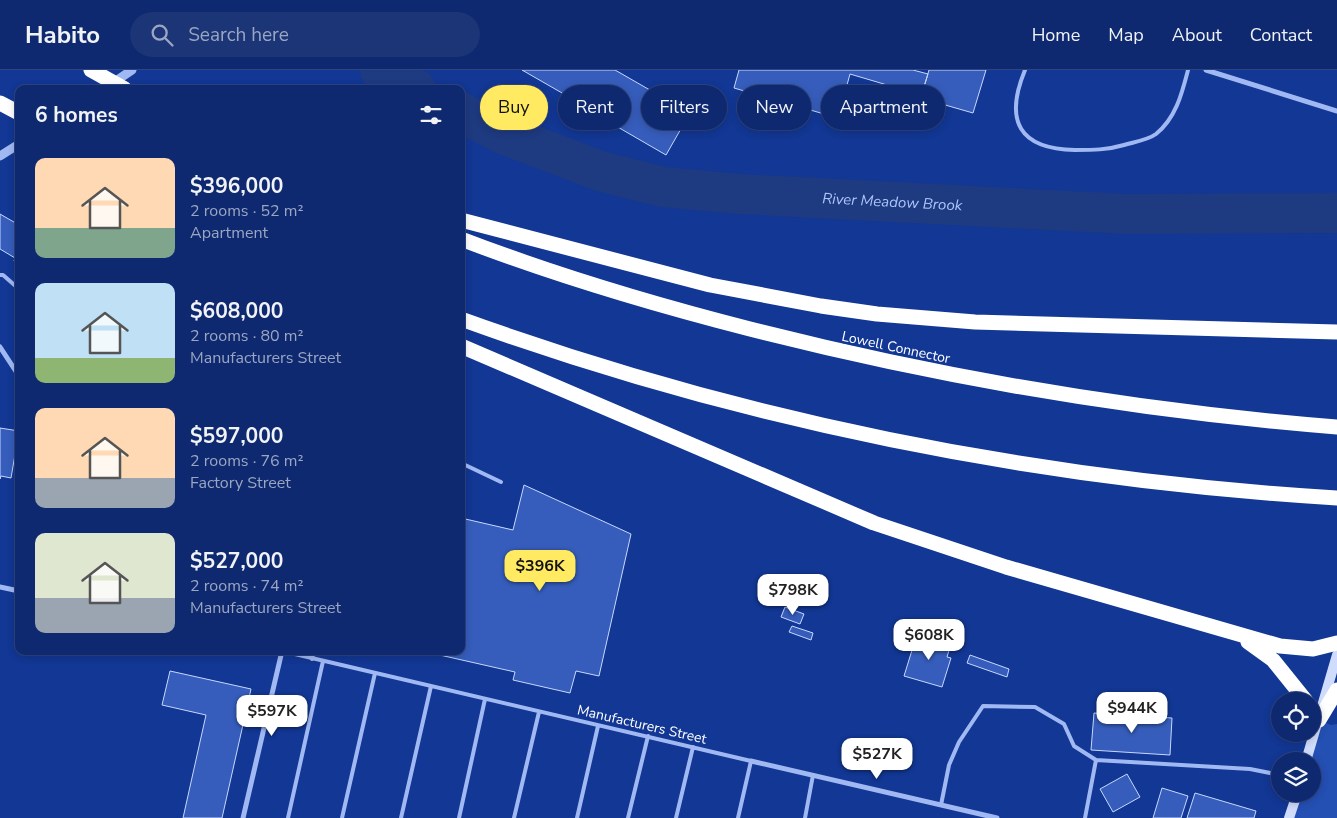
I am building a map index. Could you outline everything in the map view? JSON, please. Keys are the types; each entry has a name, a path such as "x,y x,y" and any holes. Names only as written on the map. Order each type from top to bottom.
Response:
{"highway":[{"path":"91,70 118,85"},
{"path":"0,103 15,111"},
{"path":"465,221 710,286 877,314 975,322 1337,332"},
{"name":"Lowell Connector","path":"465,240 641,300 855,356 1077,398 1228,418 1337,427"},
{"path":"465,320 534,345 638,377 865,435 1025,465 1137,481 1337,498"},
{"path":"465,348 825,504 874,523 1006,567 1280,646 1313,649 1337,643"},
{"path":"1232,632 1258,647 1273,660 1299,692"},
{"path":"1321,709 1337,690"}],"main road":[{"path":"1321,701 1337,655"},
{"path":"1289,818 1294,802"}],"street":[{"path":"110,85 132,70"},
{"path":"1206,70 1337,111"},
{"path":"0,156 15,147"},
{"path":"1,350 15,370"},
{"path":"0,586 15,589"},
{"path":"243,818 281,655"},
{"name":"Manufacturers Street","path":"752,761 941,805 974,815 997,818"}],"lane":[{"path":"1024,70 1018,85 1015,112 1020,128 1030,140 1058,149 1105,150 1156,135 1171,117 1182,96 1188,70"},
{"path":"0,275 3,275 15,286"},
{"path":"465,465 501,482"},
{"name":"Manufacturers Street","path":"297,655 752,761"},
{"path":"312,659 313,655"},
{"path":"288,818 323,661"},
{"path":"342,818 375,673"},
{"path":"401,818 431,686"},
{"path":"459,818 485,699"},
{"path":"941,805 949,765 960,742 983,706 1035,707 1064,724 1074,746 1096,760 1250,769 1271,773"},
{"path":"514,818 539,712"},
{"path":"577,818 598,726"},
{"path":"628,818 648,736"},
{"path":"676,818 692,747"},
{"path":"1085,818 1096,760"},
{"path":"738,818 752,761"},
{"path":"805,818 813,775"}],"shaded area":[{"path":"1321,721 1331,725 1337,724 1337,818 1289,818 1294,802 1321,802 1321,752 1309,752 1312,742 1321,742"}],"building":[{"path":"522,70 615,70 641,85 641,130 680,130 666,155 623,130 631,130 631,85 558,85 558,91"},
{"path":"739,70 913,70 928,74 924,85 887,85 850,74 847,85 821,85 821,113 811,110 811,85 737,85 737,89 734,88"},
{"path":"929,70 986,70 973,113 945,105 945,85 925,85"},
{"path":"0,214 15,223 15,258 0,249"},
{"path":"0,428 15,430 15,454 11,478 1,476 0,479"},
{"path":"524,485 631,534 599,676 576,671 570,693 513,680 515,672 440,655 465,655 465,519 513,530"},
{"path":"785,607 804,614 800,624 781,617"},
{"path":"792,626 813,633 811,640 789,632"},
{"path":"917,634 951,644 947,657 951,658 942,687 904,676"},
{"path":"970,655 1009,669 1007,677 967,663"},
{"path":"170,671 251,689 222,818 183,818 206,715 162,705"},
{"path":"1094,713 1172,718 1170,755 1091,750"},
{"path":"1127,774 1140,797 1113,812 1100,789"},
{"path":"1162,788 1188,796 1181,818 1153,818"},
{"path":"1195,793 1256,811 1254,818 1187,818"}],"waterway":[{"name":"River Meadow Brook","path":"380,70 408,85"},
{"name":"River Meadow Brook","path":"465,114 505,135 600,171 663,187 740,194 1127,214 1337,213"}]}
